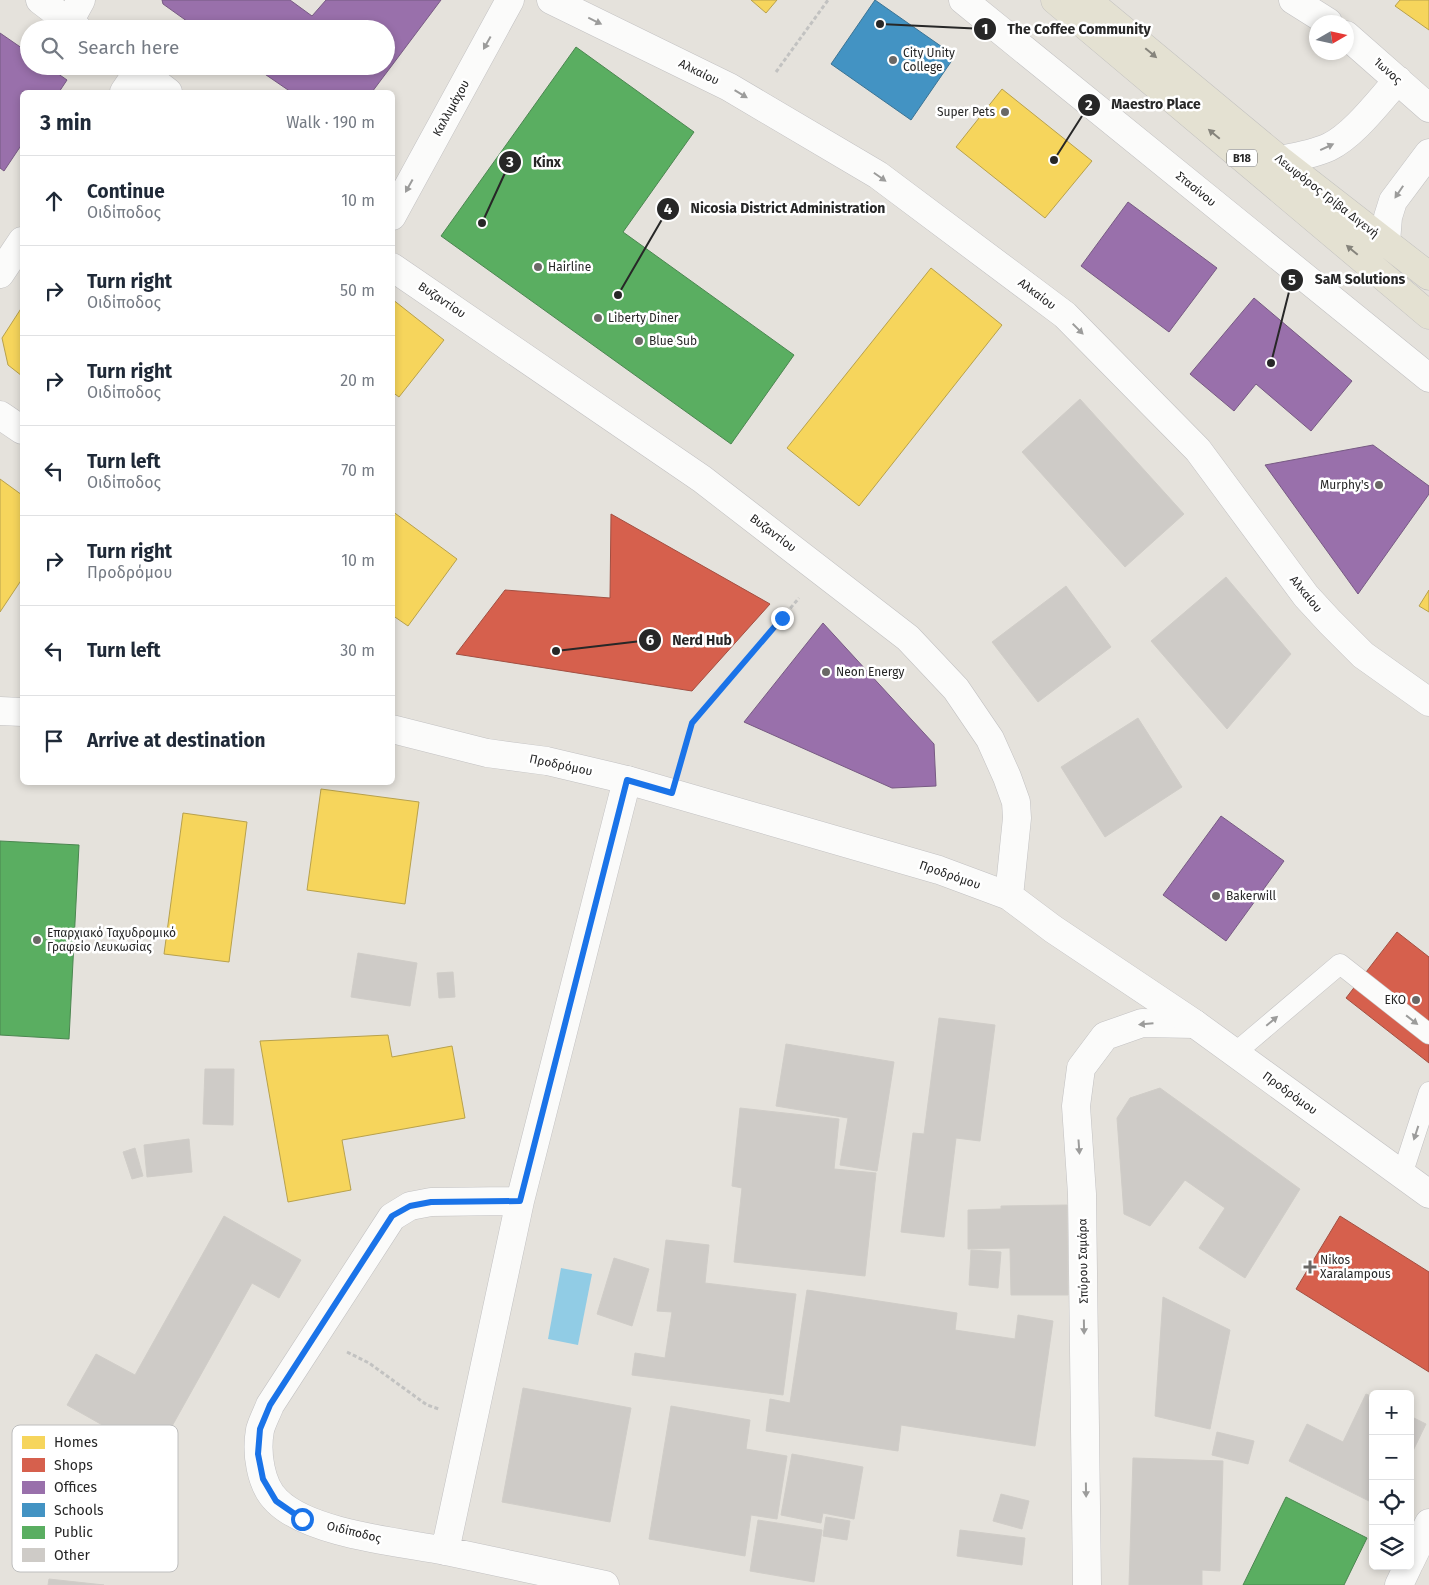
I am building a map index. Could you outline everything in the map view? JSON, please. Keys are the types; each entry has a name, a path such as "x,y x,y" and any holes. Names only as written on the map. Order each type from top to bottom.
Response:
{"main road":[{"name":"Λεωφόρος Γρίβα Διγενή","path":"1055,0 1429,315"},
{"name":"Λεωφόρος Γρίβα Διγενή","path":"1086,0 1280,160 1429,276"}],"street":[{"path":"40,0 76,17"},
{"name":"Καλλιμάχου","path":"395,211 510,0"},
{"name":"Αλκαίου","path":"551,0 730,87 878,175 1065,315 1198,450 1306,596 1330,622 1363,655 1429,702"},
{"name":"Στασίνου","path":"963,0 1429,378"},
{"path":"1293,0 1317,15"},
{"name":"Ίωνος","path":"1354,42 1429,108"},
{"path":"125,90 132,75"},
{"path":"145,75 165,90"},
{"path":"1280,160 1329,147 1350,133 1398,80"},
{"path":"1386,242 1388,217 1393,201 1429,153"},
{"path":"0,274 20,244"},
{"name":"Βυζαντίου","path":"395,269 702,479 908,638 956,688 990,739 1007,777 1016,802 1017,818 1009,896"},
{"path":"0,415 20,429"},
{"path":"0,711 20,712"},
{"name":"Προδρόμου","path":"395,730 488,753 547,761 627,780 939,870 1009,896 1053,929 1235,1052 1429,1194"},
{"path":"445,1551 520,1201 627,780"},
{"name":"Σπύρου Σαμάρα","path":"1087,1585 1082,1194 1076,1106 1081,1068 1104,1036 1142,1024 1194,1024"},
{"name":"Οιδίποδος","path":"520,1201 431,1202 410,1206 392,1216 270,1405 260,1429 258,1454 263,1479 276,1501 302,1519 364,1536 605,1585"},
{"path":"1414,1554 1429,1523"},
{"path":"1400,1585 1406,1570"}],"lane":[{"path":"1235,1052 1340,964 1429,1034"},
{"path":"1402,1175 1429,1092"}],"path":[{"path":"754,102 828,0"},
{"path":"672,793 692,723 803,594"},
{"path":"315,1337 369,1363 427,1405 473,1419"}],"water":[{"path":"561,1268 592,1274 578,1345 548,1339"}],"building: Homes":[{"path":"751,0 777,0 766,13"},
{"path":"1400,0 1429,0 1429,30 1395,6"},
{"path":"1002,89 1092,161 1045,218 956,147"},
{"path":"931,268 1002,325 859,506 787,448"},
{"path":"395,301 444,340 399,397 395,394"},
{"path":"20,310 20,374 8,365 2,338"},
{"path":"0,479 20,494 20,582 0,612"},
{"path":"395,513 457,559 408,626 395,617"},
{"path":"1429,590 1429,612 1419,606"},
{"path":"321,789 419,802 405,904 307,890"},
{"path":"183,813 247,822 229,962 164,954"},
{"path":"388,1035 392,1057 452,1046 465,1118 342,1140 351,1190 288,1202 260,1041"}],"building: Shops":[{"path":"611,514 770,604 692,691 456,654 505,590 610,598"},
{"path":"1397,932 1429,957 1429,1063 1346,998"},
{"path":"1340,1216 1429,1272 1429,1372 1296,1289"}],"building: Offices":[{"path":"162,0 290,0 312,16 326,0 441,0 395,61 395,20 185,20 163,4"},
{"path":"0,33 20,47 20,75 60,75 67,80 60,90 20,90 20,147 4,171 0,168"},
{"path":"266,75 385,75 374,90 288,90"},
{"path":"1128,202 1217,268 1169,332 1081,266"},
{"path":"1254,298 1352,381 1311,431 1256,384 1234,411 1190,374"},
{"path":"1373,445 1429,486 1429,494 1358,594 1265,465"},
{"name":"Neon Energy","path":"823,623 934,744 936,786 892,788 744,722"},
{"path":"1221,816 1284,861 1226,941 1163,895"}],"building: Schools":[{"name":"City Unity College","path":"875,0 955,56 911,120 831,64"}],"building: Public":[{"path":"576,47 694,132 623,232 794,355 731,444 441,236"},
{"name":"Επαρχιακό Ταχυδρομικό Γραφείο Λευκωσίας","path":"0,841 79,845 69,1039 0,1035"},
{"path":"1286,1497 1367,1538 1344,1585 1243,1585"}],"building: Other":[{"path":"1080,399 1184,514 1125,567 1022,452"},
{"path":"1226,577 1291,654 1227,729 1151,641"},
{"path":"1066,586 1111,647 1038,702 992,642"},
{"path":"1138,718 1182,787 1105,837 1061,767"},
{"path":"358,953 417,963 410,1006 351,997"},
{"path":"453,972 455,997 439,998 437,973"},
{"path":"939,1018 995,1025 980,1141 956,1138 944,1237 901,1232 913,1133 924,1134"},
{"path":"786,1044 894,1062 877,1171 840,1165 848,1118 776,1106"},
{"path":"205,1069 234,1069 233,1125 203,1124"},
{"path":"1160,1088 1300,1189 1245,1278 1199,1248 1225,1208 1185,1180 1150,1226 1124,1214 1117,1118 1130,1098"},
{"path":"740,1108 839,1119 834,1169 876,1173 865,1276 734,1262 742,1188 732,1186"},
{"path":"189,1139 192,1172 147,1177 144,1145"},
{"path":"135,1148 143,1176 132,1179 123,1152"},
{"path":"1067,1205 1068,1295 1011,1295 1010,1248 968,1249 968,1210 1001,1209 1001,1206"},
{"path":"224,1216 301,1260 279,1298 252,1283 173,1425 102,1425 67,1405 96,1354 135,1375"},
{"path":"666,1240 709,1245 705,1283 796,1294 783,1395 632,1375 635,1353 665,1358 672,1312 657,1311"},
{"path":"971,1250 1001,1252 998,1288 969,1285"},
{"path":"614,1258 649,1269 632,1326 597,1314"},
{"path":"807,1290 957,1313 955,1330 1015,1339 1018,1315 1053,1321 1035,1446 901,1425 898,1451 766,1431 770,1399 790,1403"},
{"path":"1163,1297 1230,1330 1210,1429 1155,1416"},
{"path":"523,1388 631,1408 610,1522 502,1502"},
{"path":"1366,1394 1369,1395 1369,1501 1289,1461 1307,1424 1343,1442"},
{"path":"671,1406 750,1420 746,1449 787,1456 777,1519 751,1515 745,1556 649,1539"},
{"path":"1414,1418 1426,1424 1414,1449"},
{"path":"1217,1432 1254,1441 1248,1464 1212,1455"},
{"path":"792,1454 863,1467 854,1519 823,1513 821,1523 781,1515"},
{"path":"1133,1458 1223,1461 1220,1571 1202,1570 1202,1585 1129,1585"},
{"path":"1001,1494 1029,1501 1022,1529 993,1521"},
{"path":"826,1517 850,1521 847,1540 823,1536"},
{"path":"758,1520 822,1530 814,1582 750,1571"},
{"path":"960,1530 1025,1538 1022,1565 957,1556"},
{"path":"49,1579 104,1585 48,1585"}],"place":[{"name":"The Coffee Community","path":"880,24"},
{"name":"City Unity College","path":"893,60"},
{"name":"Super Pets","path":"1005,112"},
{"name":"Maestro Place","path":"1054,160"},
{"name":"Kinx","path":"482,223"},
{"name":"Hairline","path":"538,267"},
{"name":"Nicosia District Administration","path":"618,295"},
{"name":"Liberty Diner","path":"598,318"},
{"name":"Blue Sub","path":"639,341"},
{"name":"SaM Solutions","path":"1271,363"},
{"name":"Murphy's","path":"1379,485"},
{"name":"Nerd Hub","path":"556,651"},
{"name":"Neon Energy","path":"826,672"},
{"name":"Bakerwill","path":"1216,896"},
{"name":"Επαρχιακό Ταχυδρομικό Γραφείο Λευκωσίας","path":"37,940"},
{"name":"EKO","path":"1416,1000"},
{"name":"Nikos Xaralampous","path":"1310,1267"}],"route":[{"path":"302,1519 276,1501 263,1479 258,1454 260,1429 270,1405 392,1216 410,1206 431,1202 520,1201 627,780 672,793 692,723 782,618"}]}
